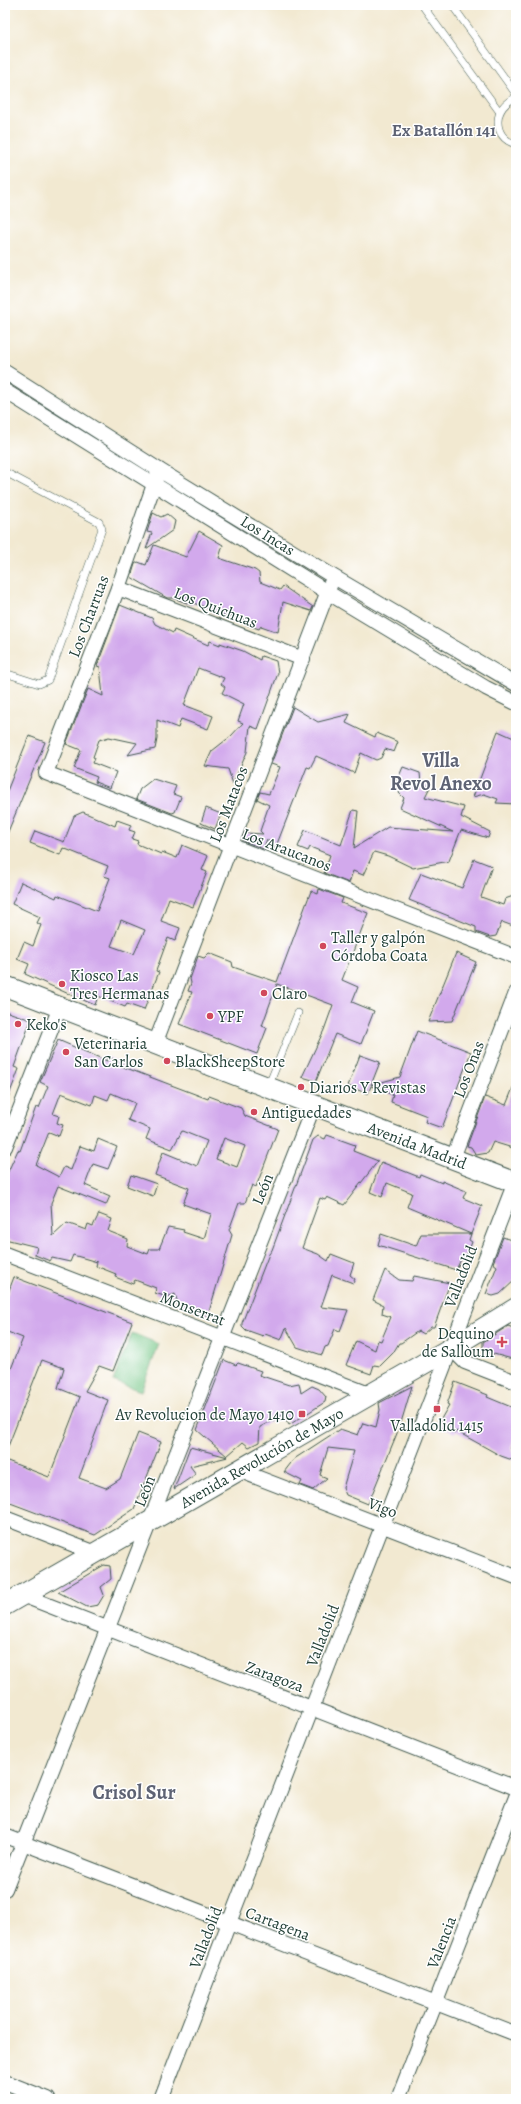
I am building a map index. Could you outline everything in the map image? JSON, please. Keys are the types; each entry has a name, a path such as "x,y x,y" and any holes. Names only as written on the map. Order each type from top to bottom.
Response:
{"main road":[{"name":"Avenida Madrid","path":"5,986 516,1182"},
{"name":"Avenida Revolución de Mayo","path":"13,1600 451,1348 516,1308"}],"street":[{"name":"Los Incas","path":"5,372 159,470 334,577 516,684"},
{"name":"Los Incas","path":"5,391 327,592 486,688 516,703"},
{"name":"Los Charruas","path":"46,773 118,588 159,470"},
{"name":"Los Matacos","path":"155,1044 334,577"},
{"name":"Los Quichuas","path":"118,588 303,659"},
{"name":"Los Araucanos","path":"46,773 516,957"},
{"name":"Los Onas","path":"453,1158 516,992"},
{"path":"5,1147 60,1007"},
{"name":"León","path":"5,1889 314,1105"},
{"name":"Valladolid","path":"161,2099 516,1182"},
{"name":"Monserrat","path":"6,1257 222,1337 370,1394"},
{"path":"451,1348 465,1362 516,1382"},
{"name":"Vigo","path":"238,1470 516,1577"},
{"path":"5,1518 95,1553"},
{"name":"Zaragoza","path":"13,1600 108,1629 516,1788"},
{"name":"Valencia","path":"398,2099 516,1797"},
{"name":"Cartagena","path":"5,1836 516,2034"},
{"path":"5,2082 48,2099"}],"lane":[{"path":"422,5 499,111"},
{"path":"452,5 516,94"},
{"path":"516,98 504,104 499,111 498,126 506,139 516,144"},
{"path":"5,472 99,522 102,529 48,680 39,684 5,673"},
{"path":"268,1087 298,1013"}],"green space":[{"path":"132,1333 159,1344 141,1391 113,1381"}],"building":[{"path":"153,513 161,517 167,514 175,521 173,530 146,549 152,533 147,532"},
{"path":"199,531 223,545 219,558 255,570 259,573 260,582 280,590 283,586 313,607 311,611 283,602 278,632 261,626 259,629 242,623 244,619 212,613 211,609 193,603 192,605 173,598 167,598 131,577 135,564 138,562 146,565 154,545 186,557"},
{"path":"120,605 152,618 155,624 173,633 174,630 208,645 210,641 220,645 220,643 243,651 260,660 261,656 276,661 278,673 258,729 250,726 247,752 233,784 228,769 205,766 212,751 231,736 243,723 238,721 244,704 222,693 225,687 221,684 224,678 198,668 184,705 213,716 208,729 181,719 178,728 157,720 157,739 155,749 128,755 137,743 109,737 99,740 93,757 95,758 93,763 116,772 110,788 95,782 97,777 74,768 81,750 66,744 88,689 103,696 100,667 97,666"},
{"path":"293,707 318,722 350,714 346,723 375,737 377,733 398,742 394,752 385,749 381,758 376,760 361,753 354,773 316,756 310,768 307,767 275,849 267,839 263,849 242,840 245,833 263,834 260,831 269,805 257,799 260,792 269,794 280,767 271,764"},
{"path":"498,731 516,739 516,804 496,803 498,799 484,794 473,797"},
{"path":"29,736 45,742 5,839 5,796"},
{"path":"403,767 420,773 421,783 430,787 425,797 464,807 461,817 490,832 488,838 461,830 449,861 413,868 388,856 374,852 363,875 353,871 349,883 324,873 330,855 310,847 308,851 298,847 305,830 341,845 353,810 358,811 354,848 388,827 453,832 400,808 404,798 399,793 403,783 397,781"},
{"path":"153,779 176,786 173,794 181,797 175,812 172,813 136,799 140,789"},
{"path":"206,808 221,814 215,829 201,823"},
{"path":"83,812 115,826 117,820 131,825 129,830 135,832 132,839 138,841 137,844 161,854 162,852 177,858 182,845 208,856 202,870 207,872 193,907 169,898 161,921 180,928 175,941 168,938 156,971 159,972 144,1010 127,1004 125,1007 98,996 95,1005 25,974 29,964 17,959 24,942 33,946 41,925 37,923 40,917 12,904 21,882 56,898 57,895 97,911 110,878 104,876 108,866 63,848 60,855 30,843 35,831 64,842 74,816","holes":["121,920 145,930 134,954 111,946"]},
{"path":"474,859 492,866 481,897 503,905 505,899 516,895 516,919 513,926 502,922 496,936 490,937 476,932 476,927 409,900 421,873 462,888"},
{"path":"319,889 343,898 341,903 368,913 342,980 358,987 352,1002 374,1011 361,1044 335,1034 316,1081 302,1077 324,1030 333,1005 277,984 262,1026 267,1028 257,1054 179,1024 192,992 188,991 191,983 190,979 198,956 204,958 209,953 232,962 233,967 277,982 311,891 318,894"},
{"path":"456,953 476,962 452,1021 428,1022"},
{"path":"5,1011 31,1020 14,1067 19,1069 6,1103"},
{"path":"417,1031 471,1052 442,1128 425,1122 427,1116 391,1102 393,1095 371,1086 368,1094 348,1086 360,1055 380,1062 371,1085 400,1077"},
{"path":"58,1040 107,1061 108,1057 122,1063 121,1066 208,1099 209,1096 241,1108 245,1116 278,1129 256,1187 252,1185 245,1203 239,1203 229,1230 232,1235 208,1315 178,1304 175,1294 167,1297 155,1293 156,1288 135,1280 133,1284 115,1277 116,1274 96,1266 97,1262 73,1255 70,1262 52,1258 50,1261 35,1255 37,1247 5,1239 5,1178 18,1150 20,1151 36,1107 39,1108 48,1086 40,1082","holes":["61,1093 92,1105 95,1095 108,1100 111,1093 135,1103 128,1120 150,1129 146,1139 172,1149 182,1131 207,1141 197,1166 163,1152 155,1175 189,1188 183,1204 211,1214 204,1239 183,1232 184,1230 168,1227 159,1249 150,1249 148,1254 127,1246 128,1239 108,1231 112,1219 99,1214 93,1226 88,1224 86,1230 67,1223 53,1236 51,1203 58,1186 106,1205 110,1196 85,1185 93,1164 108,1169 117,1147 98,1139 94,1151 80,1146 71,1170 64,1167 59,1177 36,1165 49,1132 59,1136 63,1125 57,1123 59,1116 53,1114","224,1138 245,1146 237,1167 216,1159"]},
{"path":"515,1083 516,1149 493,1142 488,1153 476,1155 471,1147 467,1146 485,1097 506,1105"},
{"path":"327,1135 355,1145 353,1151 378,1161 344,1205 327,1197 325,1200 320,1198 302,1248 318,1254 328,1261 331,1254 354,1263 350,1275 355,1279 353,1283 332,1275 321,1307 348,1310 340,1331 335,1329 328,1346 325,1347 322,1355 297,1347 286,1328 281,1340 265,1334 263,1336 246,1330 242,1326 242,1323 269,1254 272,1250 313,1140 318,1136 325,1139"},
{"path":"381,1162 419,1177 420,1174 466,1191 463,1198 482,1206 471,1234 407,1207 412,1193 387,1183 382,1197 370,1192"},
{"path":"131,1175 157,1184 153,1196 127,1186"},
{"path":"381,1234 416,1246 421,1234 471,1234 469,1240 472,1242 467,1255 463,1255 456,1270 378,1245"},
{"path":"503,1237 516,1242 516,1279 500,1294 493,1296 486,1294 497,1266 493,1263"},
{"path":"385,1270 399,1280 412,1281 414,1276 450,1283 434,1327 431,1327 423,1334 418,1331 399,1343 393,1353 380,1366 374,1365 371,1374 346,1365 356,1341 375,1350 378,1340 381,1341 391,1317 382,1314 383,1305 373,1300"},
{"path":"14,1277 132,1322 113,1371 99,1366 85,1391 108,1400 79,1478 106,1488 120,1479 138,1433 161,1442 134,1509 95,1535 5,1501 5,1460 49,1477 80,1397 58,1388 64,1368 42,1360 5,1454 5,1366 11,1369 23,1338 5,1331 5,1301"},
{"path":"508,1326 516,1329 516,1360 490,1353 483,1348 483,1342"},
{"path":"224,1360 236,1365 238,1363 261,1371 259,1375 289,1385 299,1383 301,1393 312,1386 319,1389 326,1397 325,1402 289,1425 283,1415 260,1427 259,1442 249,1447 243,1442 227,1456 197,1430"},
{"path":"455,1382 488,1395 487,1397 516,1409 516,1430 511,1448 515,1461 501,1456 456,1431 455,1433 439,1427 441,1419 449,1405 447,1404"},
{"path":"412,1386 400,1426 368,1504 346,1495 343,1488 354,1451 328,1448 320,1475 327,1478 313,1490 300,1485 302,1481 284,1472 294,1459 340,1429 358,1435 363,1423 376,1427 380,1410 379,1403"},
{"path":"190,1447 228,1457 190,1466 196,1474 174,1489"},
{"path":"104,1565 110,1566 111,1579 101,1587 104,1595 98,1605 87,1607 58,1592"}],"place":[{"name":"Taller y galpón Córdoba Coata","path":"323,946"},
{"name":"Kiosco Las Tres Hermanas","path":"62,984"},
{"name":"Claro","path":"264,993"},
{"name":"YPF","path":"210,1016"},
{"name":"Keko's","path":"18,1024"},
{"name":"Veterinaria San Carlos","path":"66,1052"},
{"name":"BlackSheepStore","path":"167,1061"},
{"name":"Diarios Y Revistas","path":"301,1087"},
{"name":"Antiguedades","path":"254,1112"},
{"name":"Dequino de Sallòum","path":"502,1342"},
{"name":"Valladolid 1415","path":"437,1409"},
{"name":"Av Revolucion de Mayo 1410","path":"302,1414"}],"district":[{"name":"Ex Batallón 141","path":"444,130"},
{"name":"Villa Revol Anexo","path":"441,772"},
{"name":"Crisol Sur","path":"134,1792"}]}
